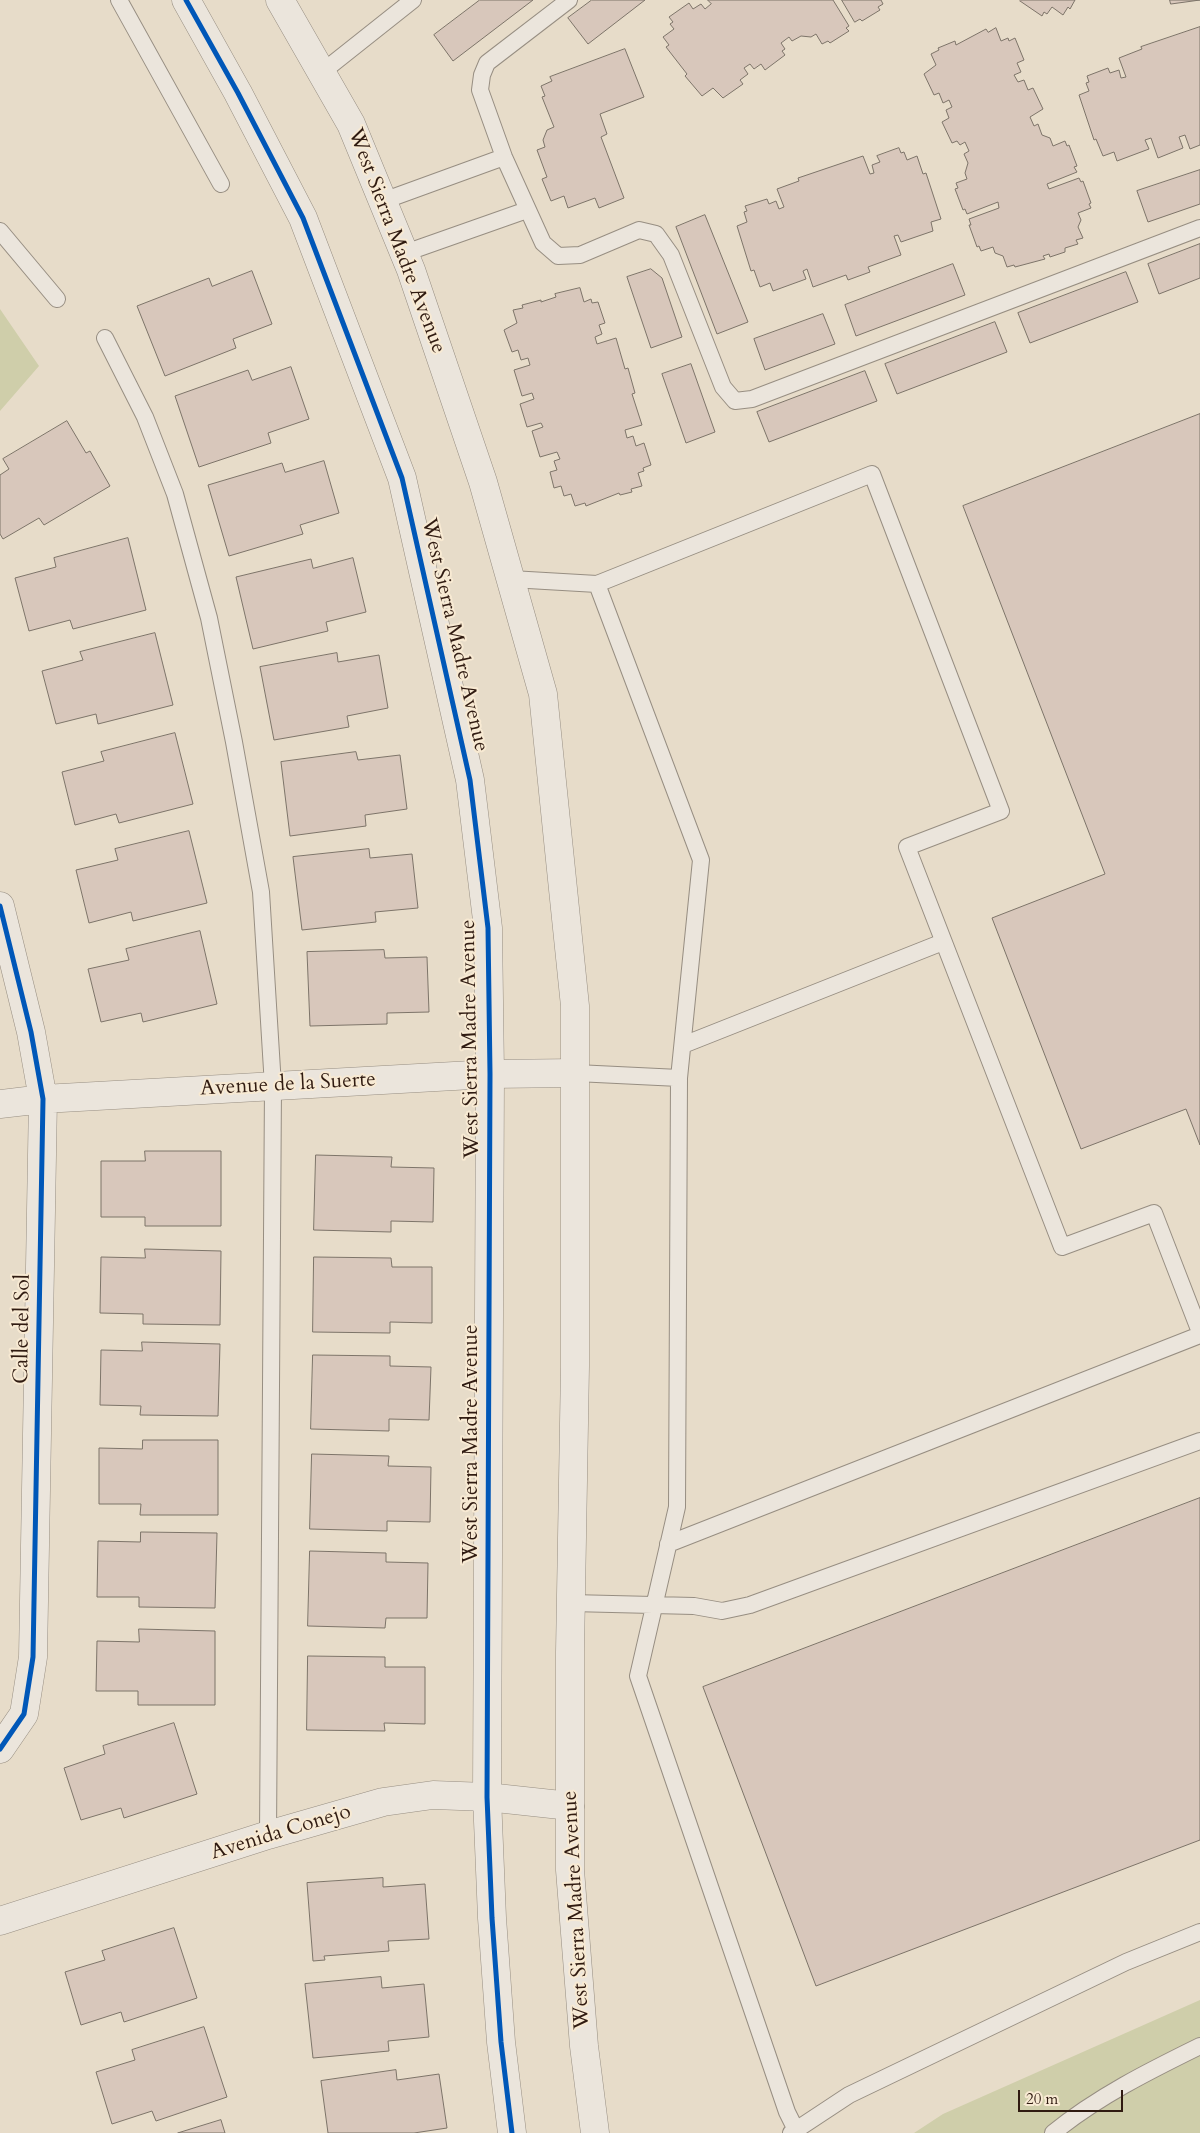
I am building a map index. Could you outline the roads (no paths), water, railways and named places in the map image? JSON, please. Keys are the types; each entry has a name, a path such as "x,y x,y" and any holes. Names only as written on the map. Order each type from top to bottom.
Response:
{"street":[{"name":"West Sierra Madre Avenue","path":"186,0 238,93 303,218 402,478 470,780 488,928 490,1074 488,1797 492,1918 501,2042 512,2133"},
{"name":"West Sierra Madre Avenue","path":"280,0 351,124 404,253 484,482 543,694 575,1006 575,1366 571,1603 570,1870 584,2046 595,2133"},
{"name":"Calle del Sol","path":"0,906 31,1032 43,1099 33,1657 24,1714 0,1749"},
{"name":"Avenue de la Suerte","path":"0,1104 43,1099 490,1074 576,1073"},
{"name":"Avenida Conejo","path":"0,1921 268,1835 383,1802 433,1795 488,1797 570,1806"}],"lane":[{"path":"119,0 221,184"},
{"path":"322,73 414,0"},
{"path":"569,0 487,63 482,75 480,90 504,157 526,210 543,243 558,256 580,255 640,230 656,234 672,255 723,387 735,401 752,399 1200,228"},
{"path":"383,201 504,157"},
{"path":"404,253 526,210"},
{"path":"0,231 57,299"},
{"path":"106,338 145,417 174,494 209,618 261,892 273,1086 268,1835"},
{"path":"511,579 597,584 872,474 1001,811 907,847 943,942 1062,1247 1154,1213 1200,1333 668,1544"},
{"path":"597,584 701,860 679,1078 677,1507 638,1676 794,2132 849,2095 1126,1962 1200,1932"},
{"path":"683,1045 943,942"},
{"path":"576,1073 679,1078"},
{"path":"571,1603 694,1606 722,1611 750,1606 1200,1441"},
{"path":"1053,2133 1073,2117 1147,2072 1200,2046"}]}
